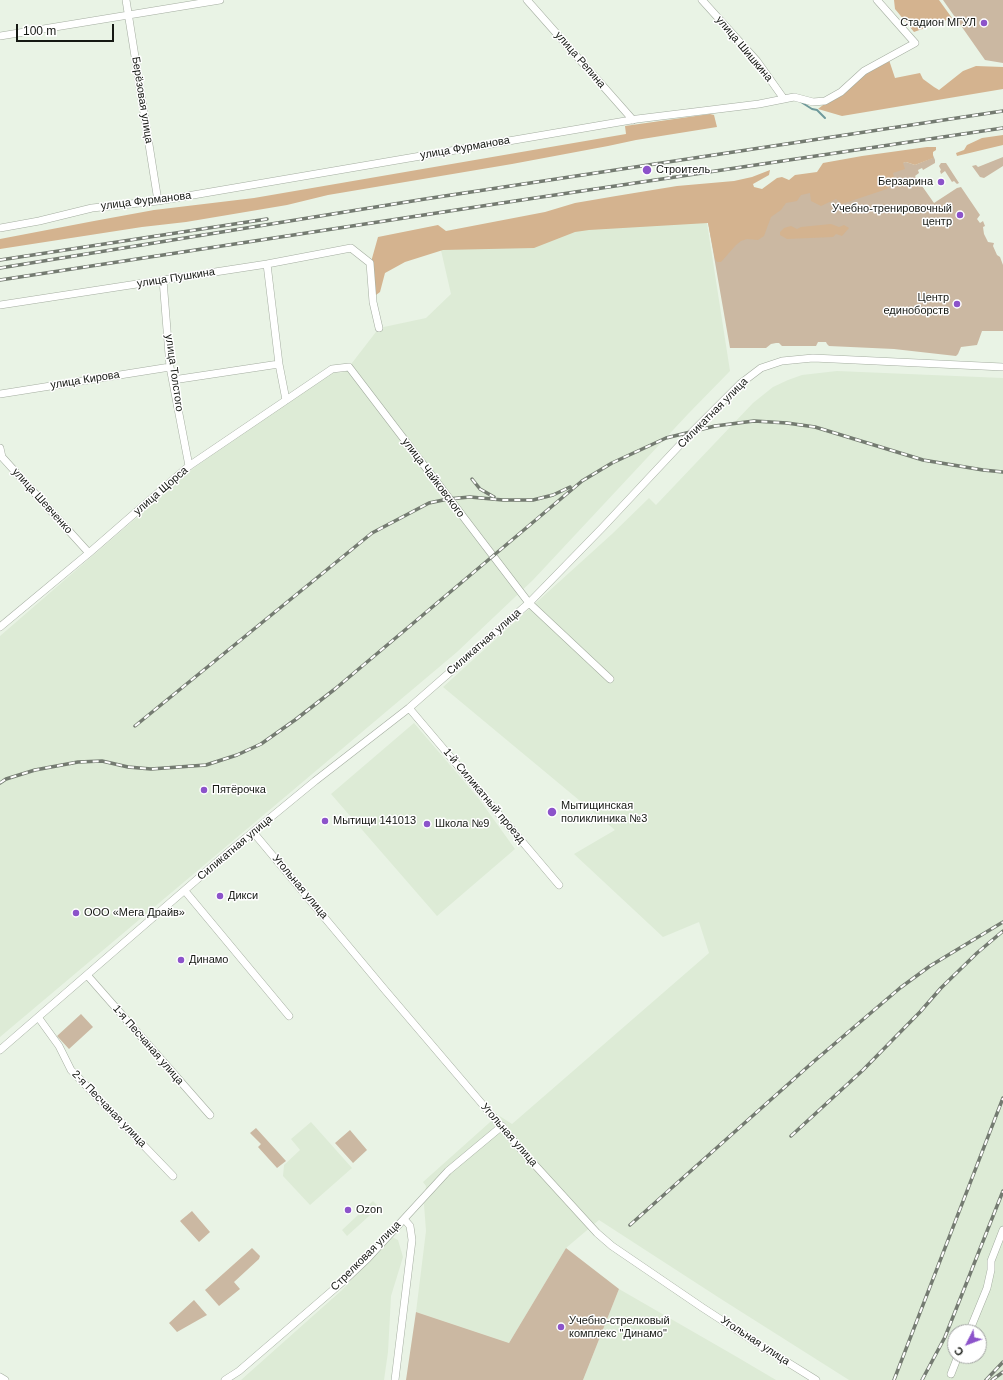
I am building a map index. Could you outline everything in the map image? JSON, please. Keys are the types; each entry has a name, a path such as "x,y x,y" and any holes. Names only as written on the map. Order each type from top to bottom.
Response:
{"street":[{"name":"Берёзовая улица","path":"126,0 158,201"},
{"path":"0,36 220,0"},
{"name":"улица Репина","path":"527,0 633,120"},
{"name":"улица Шишкина","path":"702,0 757,61 784,99"},
{"name":"улица Фурманова","path":"0,228 39,221 92,208 158,201 633,120 759,104 794,97 812,102 826,101 841,92 864,71 915,43 877,0"},
{"name":"улица Пушкина","path":"0,305 267,264 351,248 370,262 372,302 379,328"},
{"path":"267,264 279,364 286,400"},
{"name":"улица Толстого","path":"163,280 170,367 189,466"},
{"name":"Силикатная улица","path":"0,1050 253,832 315,781 409,708 528,603 603,527 692,432 740,384 761,368 782,361 813,358 1003,368"},
{"path":"173,380 279,364"},
{"name":"улица Кирова","path":"0,394 170,367"},
{"name":"улица Чайковского","path":"332,369 349,367 528,603"},
{"name":"улица Щорса","path":"0,627 89,553 189,466 332,369"},
{"name":"улица Шевченко","path":"0,448 1,457 89,553"},
{"path":"528,603 610,679"},
{"name":"1-й Силикатный проезд","path":"409,708 559,885"},
{"name":"Угольная улица","path":"253,832 502,1126 593,1229 612,1246 708,1311 816,1380"},
{"path":"184,891 289,1016"},
{"name":"1-я Песчаная улица","path":"86,975 210,1115"},
{"name":"2-я Песчаная улица","path":"38,1017 59,1046 71,1070 173,1176"},
{"name":"Стрелковая улица","path":"225,1380 239,1371 347,1278 448,1171 502,1126"},
{"path":"395,1380 412,1240 410,1226 404,1219"},
{"path":"972,1324 987,1288 991,1270 991,1261 1003,1230"},
{"path":"951,1374 955,1364"},
{"path":"0,1377 5,1380"}],"shaded area":[{"path":"894,0 939,0 952,18 914,32 895,9"},
{"name":"Стадион МГУЛ","path":"943,0 1003,0 1003,63 985,60"},
{"path":"889,60 895,78 920,73 923,79 939,90 963,71 976,66 1003,67 1003,89 842,116 818,109 865,72"},
{"path":"710,114 714,115 717,127 328,195 287,205 186,222 142,227 0,249 0,239 94,221 154,210 254,198 626,134 625,126"},
{"path":"1003,135 1003,145 957,156 956,153 964,150 967,145 982,138"},
{"path":"927,147 936,147 936,150 933,152 933,158 915,165 906,162 903,163 905,169 893,173 895,181 887,189 842,204 836,199 821,206 811,201 810,193 801,195 797,201 786,203 781,210 771,217 764,236 758,240 747,239 741,241 721,262 717,262 715,259 708,223 589,230 575,232 534,248 443,250 405,262 385,273 380,292 376,295 373,294 371,262 378,237 438,225 446,231 545,212 575,203 677,186 734,181 752,177 770,170 769,175 753,184 754,187 762,189 777,178 782,177 789,180 795,175 817,172 823,163"},
{"name":"Строитель","path":"933,155 935,163 923,170 922,168 918,170 919,173 915,176 934,203 961,187 980,215 977,219 980,223 983,221 985,226 983,227 984,234 988,242 994,243 993,246 997,255 1000,257 1003,265 1003,331 982,331 977,345 961,347 956,356 894,349 829,346 826,342 818,342 816,346 782,346 779,343 776,343 771,344 766,348 730,348 705,205 906,162 915,165 932,158"},
{"path":"1003,157 1003,166 984,178 980,177 972,166 976,165 978,167"},
{"path":"941,163 946,163 959,183 957,184 954,181 952,182 945,171 941,174 939,166"},
{"path":"600,217 707,223 730,371 533,580 457,652 0,1037 0,636 195,467 332,373 345,372 379,328 426,318 451,294 440,246"},
{"path":"831,224 839,227 844,225 849,228 842,236 836,234 833,237 787,239 780,235 780,232 784,228 791,226 797,229 801,227"},
{"path":"837,371 1003,378 1003,1380 849,1380 599,1220 566,1248 509,1343 416,1312 426,1231 424,1204 426,1186 423,1182 498,1115 512,1124 709,953 699,922 663,937 574,854 615,830 443,687 612,534 649,498 656,505 753,403 773,387 802,375"},
{"name":"Школа №9","path":"414,723 479,799 515,849 437,916 331,794"},
{"path":"81,1014 93,1027 69,1049 57,1036"},
{"path":"311,1122 352,1168 310,1205 283,1176 284,1165 300,1150 291,1139"},
{"path":"256,1128 286,1161 277,1168 258,1147 261,1144 250,1133"},
{"path":"350,1130 367,1150 353,1163 335,1143"},
{"path":"373,1201 379,1207 347,1236 342,1230"},
{"path":"192,1211 210,1232 199,1242 180,1221"},
{"path":"392,1237 398,1240 403,1257 391,1296 388,1352 384,1380 241,1380 342,1290"},
{"path":"252,1248 260,1256 259,1259 234,1282 240,1289 219,1306 205,1290"},
{"name":"Учебно-стрелковый комплекс \"Динамо\"","path":"566,1248 619,1289 583,1380 406,1380 416,1312 509,1343"},
{"path":"619,1289 737,1357 776,1380 583,1380"},
{"path":"194,1300 207,1315 177,1332 169,1323"}],"waterway":[{"path":"801,102 812,109 817,110 825,118"}],"railway":[{"path":"0,268 425,199 1003,111"},
{"path":"0,280 1003,128"},
{"path":"0,260 267,219"},
{"path":"0,783 6,779 35,770 78,762 102,761 128,767 151,769 206,765 237,755 261,744 335,689 582,481 612,463 666,438 715,426 754,421 787,423 815,427 923,460 1003,472"},
{"path":"472,479 480,489 494,497"},
{"path":"135,726 372,533 429,503 448,499 470,497 503,500 533,500 553,495 570,487"},
{"path":"630,1225 812,1063 900,988 930,966 1003,922"},
{"path":"791,1136 863,1070 920,1012 941,988 977,953 1003,931"},
{"path":"894,1380 1003,1098"},
{"path":"922,1380 945,1337 1003,1191"},
{"path":"986,1380 1003,1362"},
{"path":"992,1380 1003,1372"}],"place":[{"name":"Стадион МГУЛ","path":"984,23"},
{"name":"Строитель","path":"647,170"},
{"name":"Берзарина","path":"941,182"},
{"name":"Учебно-тренировочный центр","path":"960,215"},
{"name":"Центр единоборств","path":"957,304"},
{"name":"Пятёрочка","path":"204,790"},
{"name":"Мытищинская поликлиника №3","path":"552,812"},
{"name":"Мытищи 141013","path":"325,821"},
{"name":"Школа №9","path":"427,824"},
{"name":"Дикси","path":"220,896"},
{"name":"ООО «Мега Драйв»","path":"76,913"},
{"name":"Динамо","path":"181,960"},
{"name":"Ozon","path":"348,1210"},
{"name":"Учебно-стрелковый комплекс \"Динамо\"","path":"561,1327"}]}
